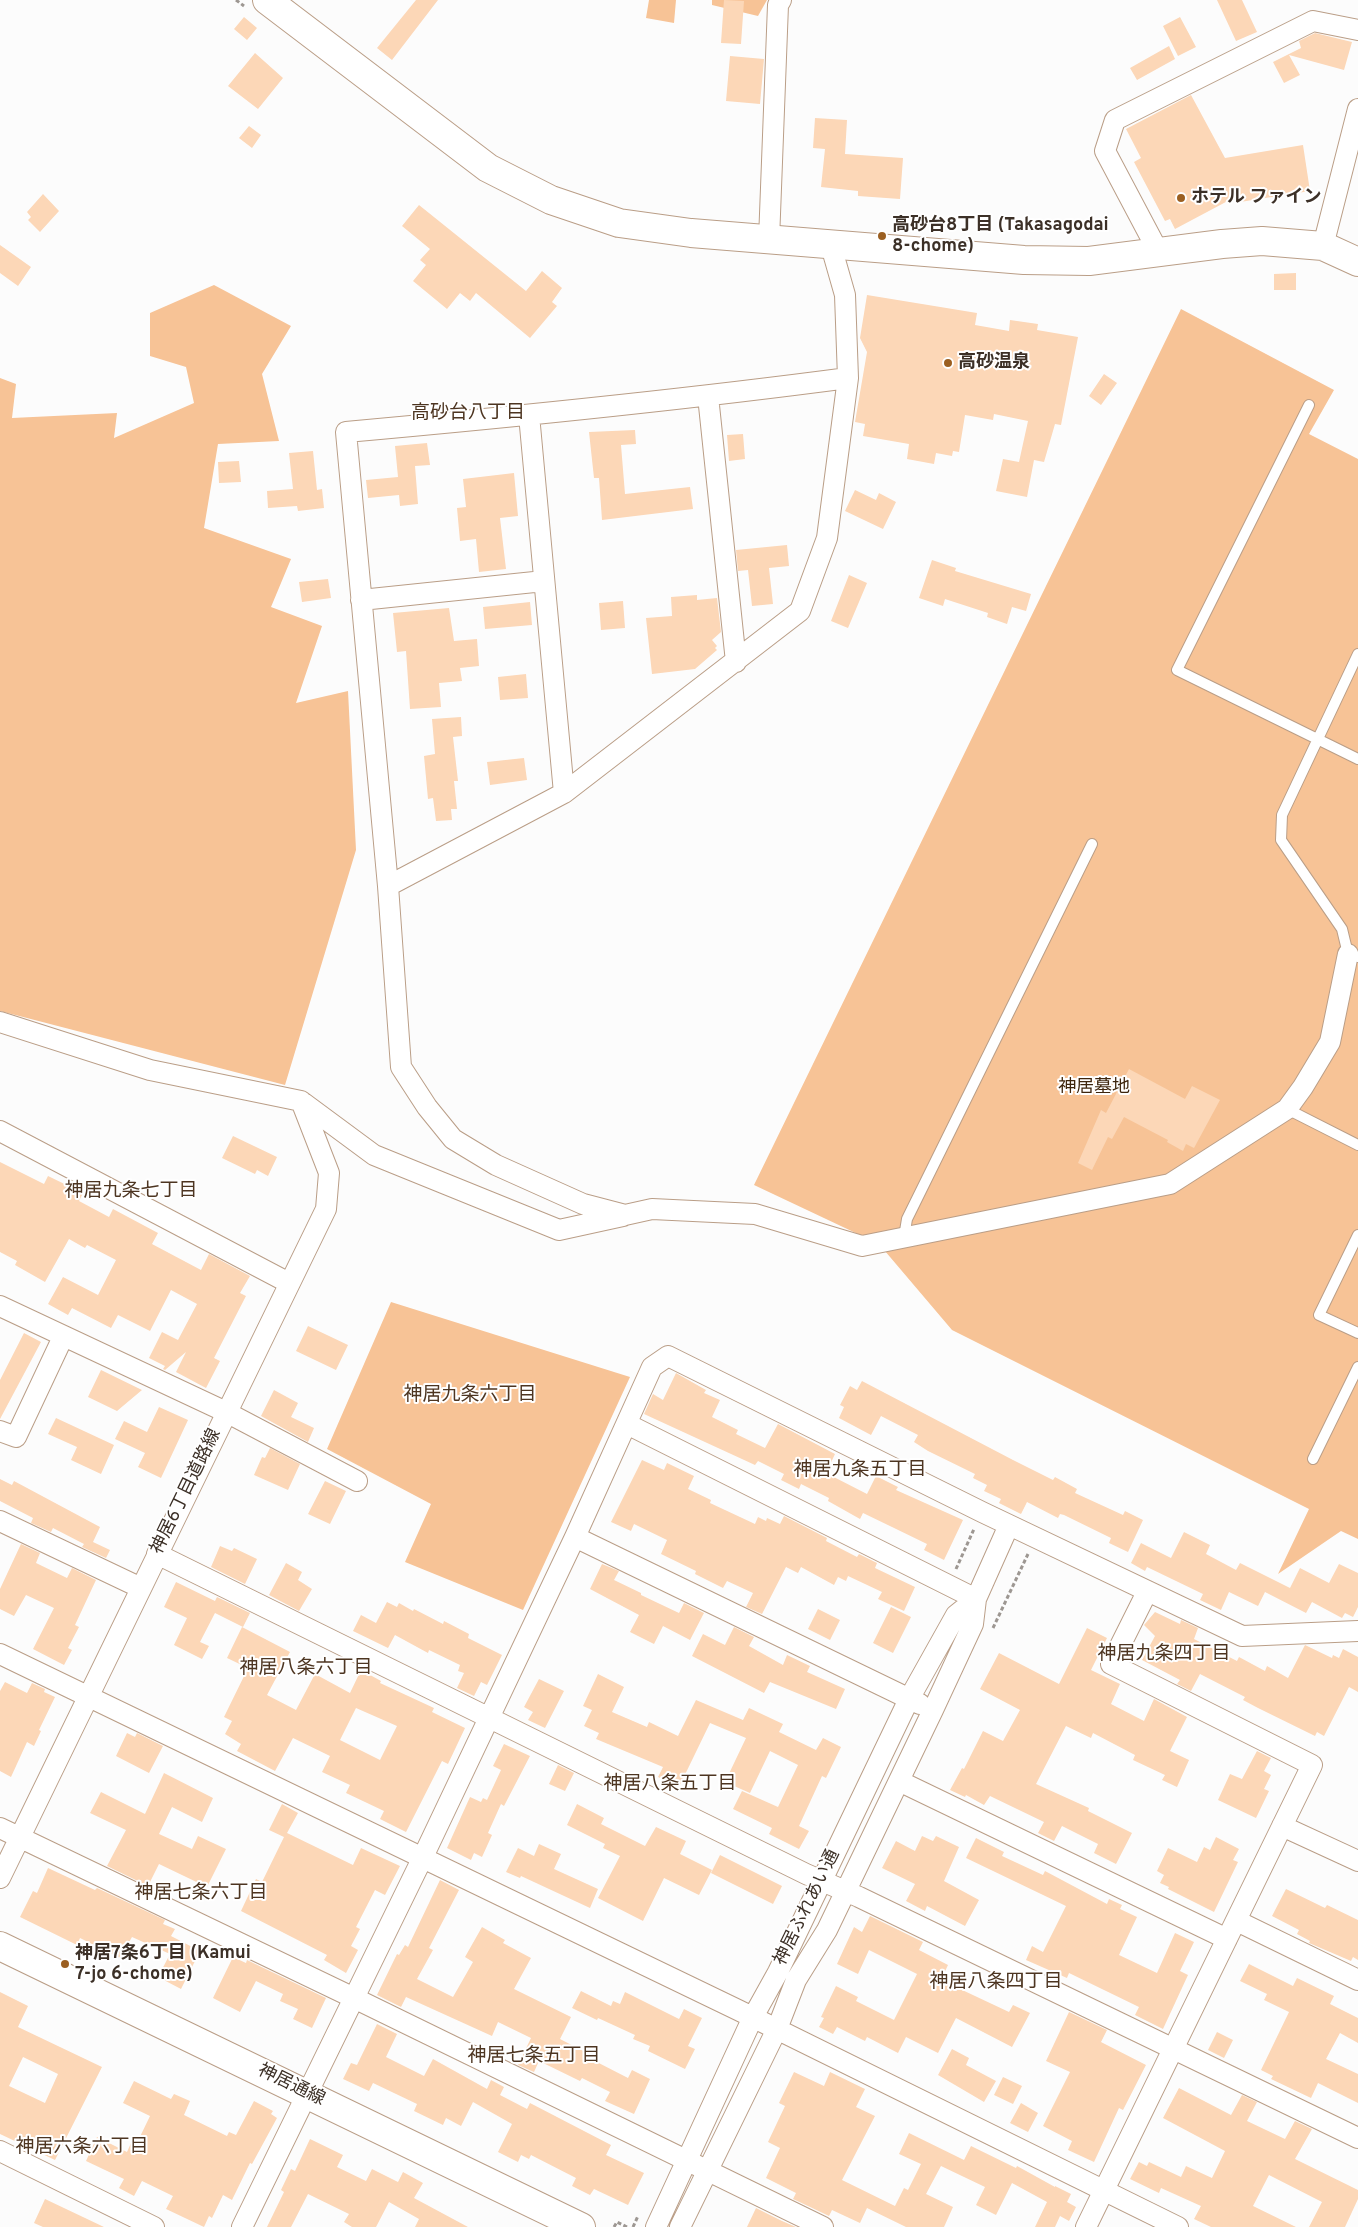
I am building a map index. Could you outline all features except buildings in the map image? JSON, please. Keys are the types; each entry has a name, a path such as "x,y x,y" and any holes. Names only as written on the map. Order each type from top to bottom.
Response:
{"street":[{"path":"267,0 488,168 551,200 619,223 691,233 831,246 1024,260 1089,261 1222,244 1262,241 1323,246 1358,262"},
{"path":"769,240 778,5 781,0"},
{"path":"1158,253 1106,151 1115,120 1313,21 1358,30"},
{"path":"1323,246 1358,109"},
{"path":"388,886 564,793 800,611 827,538 848,378 845,295 831,246"},
{"path":"625,1215 584,1204 496,1165 453,1139 427,1107 401,1067 388,886 346,432 708,396 848,378"},
{"path":"708,396 736,662"},
{"path":"528,415 564,793"},
{"path":"361,600 544,581"},
{"path":"0,1022 150,1070 301,1101 374,1155 559,1230 652,1208 755,1214 862,1246 1170,1184 1287,1109 1303,1087 1330,1042 1353,955"},
{"name":"神居6丁目道路線","path":"0,1878 87,1696 326,1209 329,1173 301,1101"},
{"path":"0,1131 289,1283"},
{"path":"0,1306 226,1412 357,1481"},
{"path":"0,1431 16,1437 63,1337"},
{"path":"242,2227 422,1859 575,1538 652,1367 668,1356 1009,1525 1242,1636 1358,1631"},
{"path":"627,1424 976,1599"},
{"path":"0,1521 141,1588"},
{"name":"神居ふれあい通","path":"680,2227 709,2172 777,2029 796,1980 827,1930 933,1710 973,1624 976,1599 1009,1525"},
{"path":"575,1538 933,1710"},
{"path":"157,1554 821,1881 1358,2138"},
{"path":"1086,2227 1312,1765 1111,1664 1147,1592"},
{"name":"神居ふれあい通","path":"656,2227 685,2160 753,2017 778,1972 909,1699 956,1616 976,1599"},
{"path":"0,1654 753,2017 1178,2227"},
{"path":"900,1780 1227,1939"},
{"path":"1282,1826 1358,1861"},
{"path":"0,1828 823,2227"},
{"path":"1237,1921 1358,1980"},
{"name":"神居通線","path":"0,1946 581,2227"},
{"path":"0,2151 154,2227"}],"lane":[{"path":"1309,405 1177,670 1358,759"},
{"path":"1353,955 1342,929 1281,840 1282,815 1358,654"},
{"path":"904,1237 907,1219 1092,844"},
{"path":"1287,1109 1358,1145"},
{"path":"1358,1235 1319,1315 1358,1333"},
{"path":"1313,1459 1358,1367"}],"path":[{"path":"614,2227 617,2222 627,2227"}],"green space":[{"path":"649,0 676,0 674,23 646,18"},
{"path":"712,0 767,0 758,16 712,5"},
{"path":"214,285 291,326 262,374 279,441 218,444 204,528 291,559 271,607 322,626 296,703 348,691 356,850 285,1085 0,1011 0,378 16,384 12,418 117,413 114,438 194,403 186,367 150,356 150,313"},
{"name":"神居墓地","path":"1181,309 1334,390 1309,434 1358,459 1358,1539 1341,1531 1278,1574 1309,1509 952,1330 879,1244 754,1185"},
{"path":"391,1302 630,1377 523,1610 405,1562 431,1504 327,1449"}],"place":[{"name":"ホテル ファイン","path":"1181,198"},
{"name":"高砂台8丁目 (Takasagodai 8-chome)","path":"882,236"},
{"name":"高砂温泉","path":"948,363"},
{"name":"神居7条6丁目 (Kamui 7-jo 6-chome)","path":"65,1964"}],"district":[{"name":"高砂台八丁目","path":"468,414"},
{"name":"神居九条七丁目","path":"131,1192"},
{"name":"神居九条六丁目","path":"470,1396"},
{"name":"神居九条五丁目","path":"860,1471"},
{"name":"神居九条四丁目","path":"1164,1655"},
{"name":"神居八条六丁目","path":"306,1669"},
{"name":"神居八条五丁目","path":"670,1785"},
{"name":"神居七条六丁目","path":"201,1894"},
{"name":"神居八条四丁目","path":"996,1983"},
{"name":"神居七条五丁目","path":"534,2057"},
{"name":"神居六条六丁目","path":"82,2148"}]}
